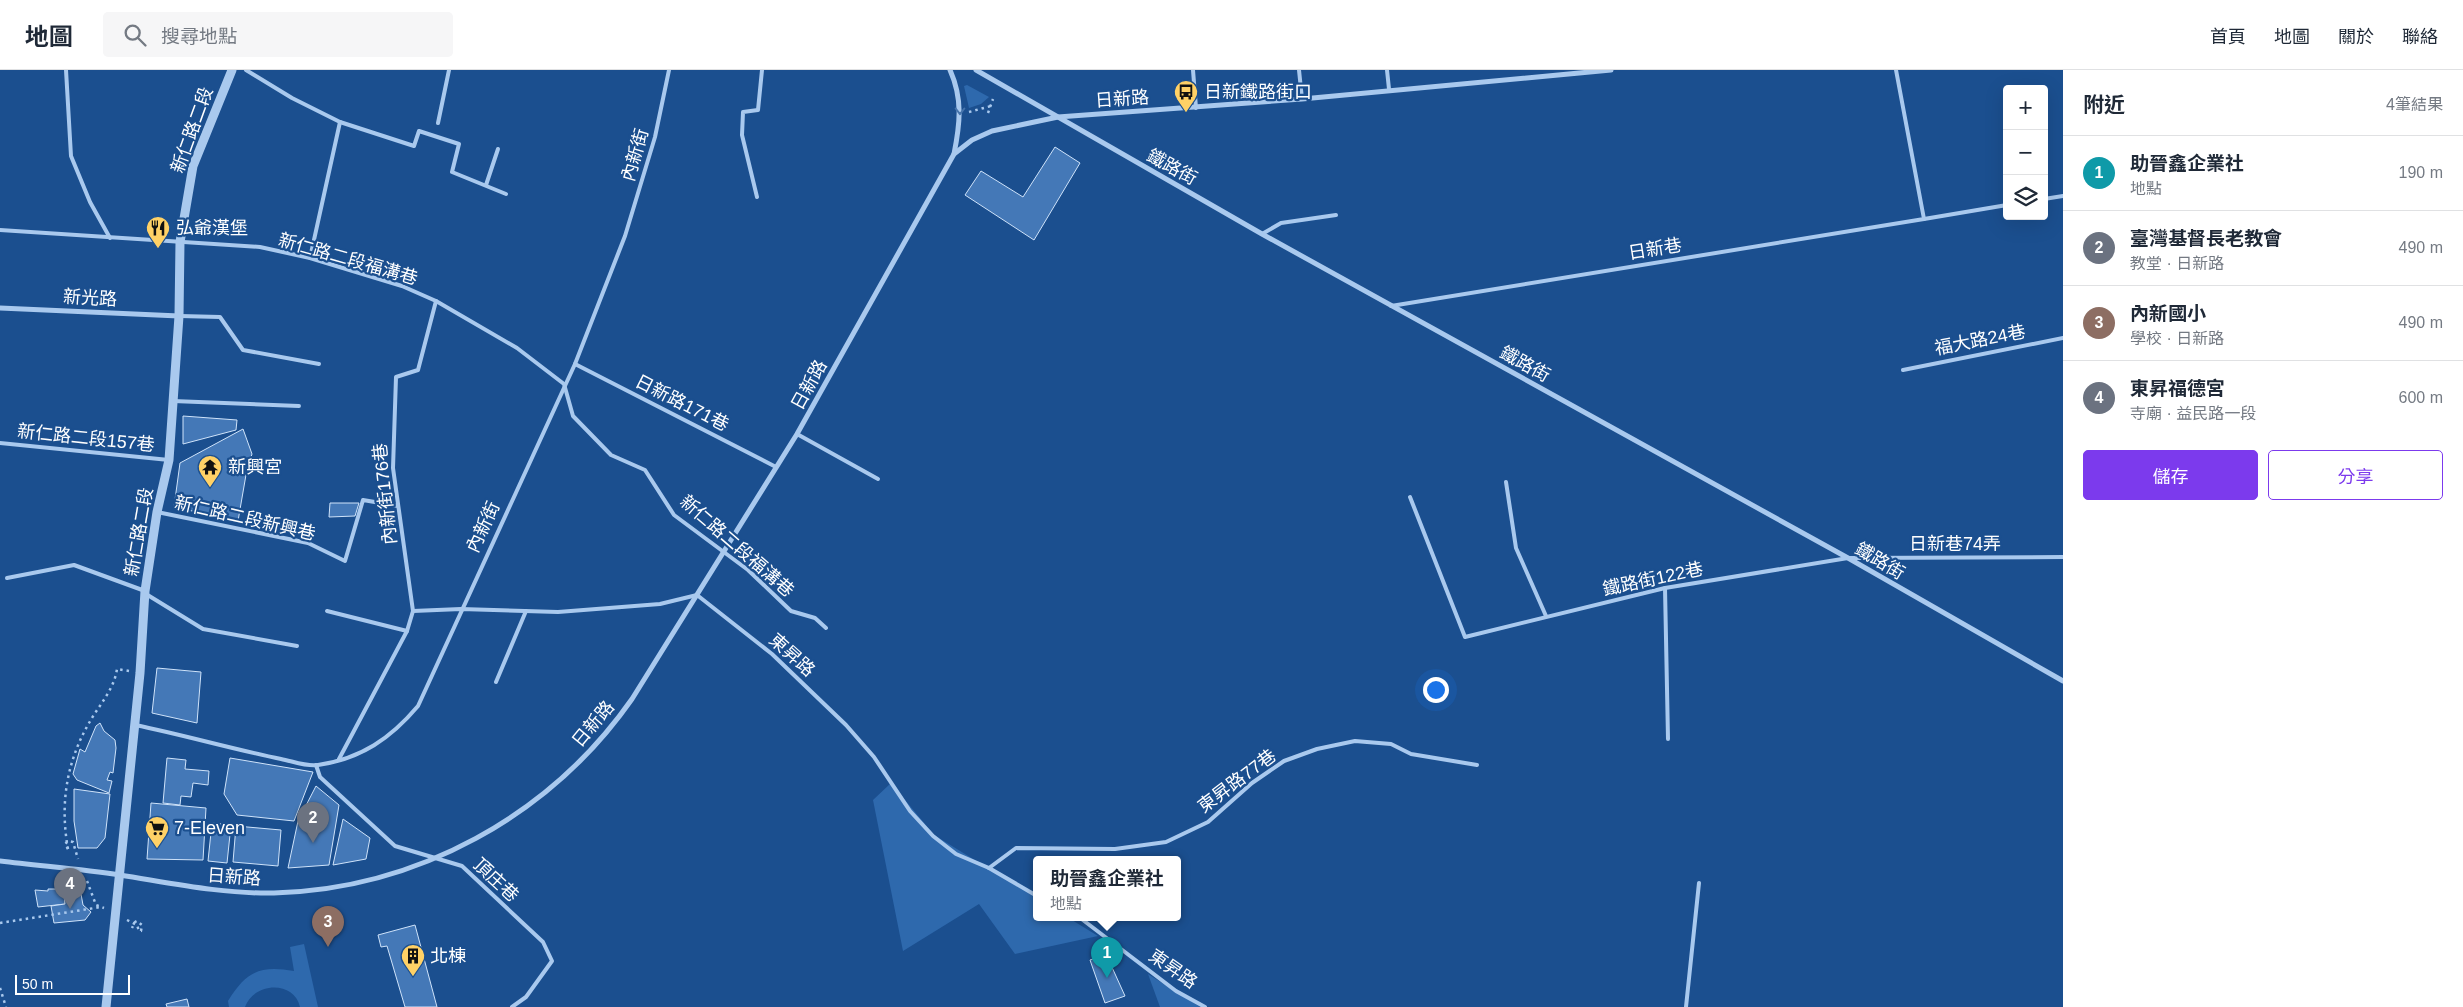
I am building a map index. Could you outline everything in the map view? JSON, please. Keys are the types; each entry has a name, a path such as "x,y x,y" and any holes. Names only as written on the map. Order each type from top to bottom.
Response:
{"street":[{"name":"新仁路二段","path":"106,1007 140,673 145,592 157,512 169,460 179,316 180,242 193,166 232,70"},
{"path":"950,70 957,88 961,112 954,154"},
{"name":"鐵路街","path":"976,70 1262,234 1848,558 2063,681"},
{"name":"日新路","path":"0,861 119,875 185,886 273,893 324,889 369,881 398,873 434,859 470,842 529,806 579,762 621,714 797,434 954,154 972,140 992,131 1058,117 1302,99 1388,89 1611,70"},
{"name":"新光路","path":"0,308 179,316"}],"lane":[{"path":"66,70 71,156 90,202 110,238"},
{"path":"246,70 292,98 340,122 414,146 419,131 459,144 452,172 506,194"},
{"path":"438,123 449,70"},
{"name":"內新街","path":"135,725 249,753 316,765 338,760 385,740 402,725 418,706 460,609 575,364 625,236 655,136 669,70"},
{"path":"757,197 742,135 743,112 758,110 762,70"},
{"path":"1193,70 1196,108"},
{"path":"1299,70 1302,99"},
{"path":"1386,70 1388,89"},
{"path":"1896,70 1924,219"},
{"path":"310,258 340,122"},
{"path":"486,185 498,148"},
{"path":"2048,198 2063,196"},
{"name":"日新巷","path":"1391,306 2003,206"},
{"path":"1262,234 1281,222 1336,215"},
{"name":"新仁路二段福溝巷","path":"0,230 260,247 310,258 402,286 436,301 517,348 564,384 573,416 611,456 645,470 674,515 723,554 748,570 790,611 815,618 826,628"},
{"name":"內新街176巷","path":"338,760 407,631 413,611 393,468 392,441 396,377 418,370 436,301"},
{"path":"179,316 220,317 243,350 319,364"},
{"name":"福大路24巷","path":"1903,370 2063,338"},
{"name":"日新路171巷","path":"575,364 776,467"},
{"path":"173,401 300,406"},
{"path":"797,434 878,479"},
{"name":"新仁路二段157巷","path":"0,443 169,460"},
{"path":"1506,482 1516,548 1546,616"},
{"name":"鐵路街122巷","path":"1410,496 1465,637 1665,588 1848,558"},
{"name":"新仁路二段新興巷","path":"157,512 308,543 345,561 363,500 398,506"},
{"name":"日新巷74弄","path":"1848,558 2063,557"},
{"path":"7,578 74,565 145,592 202,629 298,646"},
{"path":"1665,588 1668,738"},
{"path":"413,611 460,609 558,612 660,604 697,595"},
{"name":"東昇路","path":"697,595 772,654 846,726 874,757 910,811 933,836 956,854 989,868 1033,894"},
{"path":"327,611 407,631"},
{"path":"496,682 526,611"},
{"name":"東昇路77巷","path":"989,868 1016,848 1115,850 1166,842 1208,822 1252,783 1284,761 1317,749 1355,741 1391,744 1411,754 1477,765"},
{"name":"頂庄巷","path":"316,765 320,777 395,846 462,866 543,942 552,961 526,997 512,1007"},
{"path":"1686,1007 1699,883"},
{"name":"東昇路","path":"1084,921 1176,991 1205,1007"}],"path":[{"path":"988,114 993,99"},
{"path":"969,112 991,106"},
{"path":"80,864 74,848 75,845 68,841 65,844 68,849 66,840 65,830 64,807 72,757 115,679 117,669 140,673"},
{"path":"86,880 96,904 104,909"},
{"path":"0,923 117,904"},
{"path":"121,917 137,925 137,929 141,931 142,925 137,921 132,928"},
{"path":"0,988 6,1007"}],"shaded area":[{"path":"967,85 989,97 981,104 969,108 964,86"},
{"path":"891,783 934,835 1033,896 1033,921 1074,921 1098,936 1015,954 979,904 903,951 873,800"},
{"path":"304,944 318,1007 300,1007 296,998 290,992 274,988 265,989 257,993 245,1007 229,1007 228,1001 241,983 255,973 271,969 294,971 290,947"},
{"path":"1148,974 1200,1007 1160,1007"}],"building":[{"path":"1055,147 1080,163 1034,240 965,195 981,171 1023,197"},
{"path":"183,416 237,420 236,430 183,444"},
{"name":"新興宮","path":"243,429 252,454 247,469 238,521 174,507 180,463"},
{"path":"330,503 359,503 355,516 329,517"},
{"path":"157,668 201,672 197,723 152,713"},
{"path":"100,723 104,731 115,740 113,773 110,772 107,780 112,781 109,793 77,780 73,774 80,749 85,752 96,726"},
{"path":"167,758 186,760 185,769 209,771 208,785 193,783 191,797 181,796 180,805 163,803"},
{"path":"230,758 313,772 294,821 237,815 224,794"},
{"path":"316,786 339,805 329,865 288,868 298,821"},
{"path":"74,789 110,794 105,838 97,848 78,848 74,821"},
{"path":"151,803 206,808 203,860 147,859"},
{"path":"343,819 370,838 366,859 333,865"},
{"path":"212,823 231,825 227,863 208,861"},
{"path":"236,826 281,830 278,866 233,862"},
{"path":"48,889 57,889 57,892 64,892 65,904 38,907 35,890 48,891"},
{"path":"64,892 81,894 83,905 91,912 85,920 54,923 51,906 65,904"},
{"name":"北棟","path":"415,925 437,1007 405,1007 387,946 381,947 378,935"},
{"path":"1106,954 1125,996 1105,1003 1090,960"},
{"path":"187,999 189,1007 167,1007 166,1004"}],"place":[{"name":"日新鐵路街口","path":"1186,113"},
{"name":"弘爺漢堡","path":"158,249"},
{"name":"新興宮","path":"210,488"},
{"name":"臺灣基督長老教會","path":"313,843"},
{"name":"7-Eleven","path":"157,849"},
{"name":"東昇福德宮","path":"70,909"},
{"name":"內新國小","path":"328,947"},
{"name":"北棟","path":"413,977"},
{"name":"助晉鑫企業社","path":"1107,978"}]}
